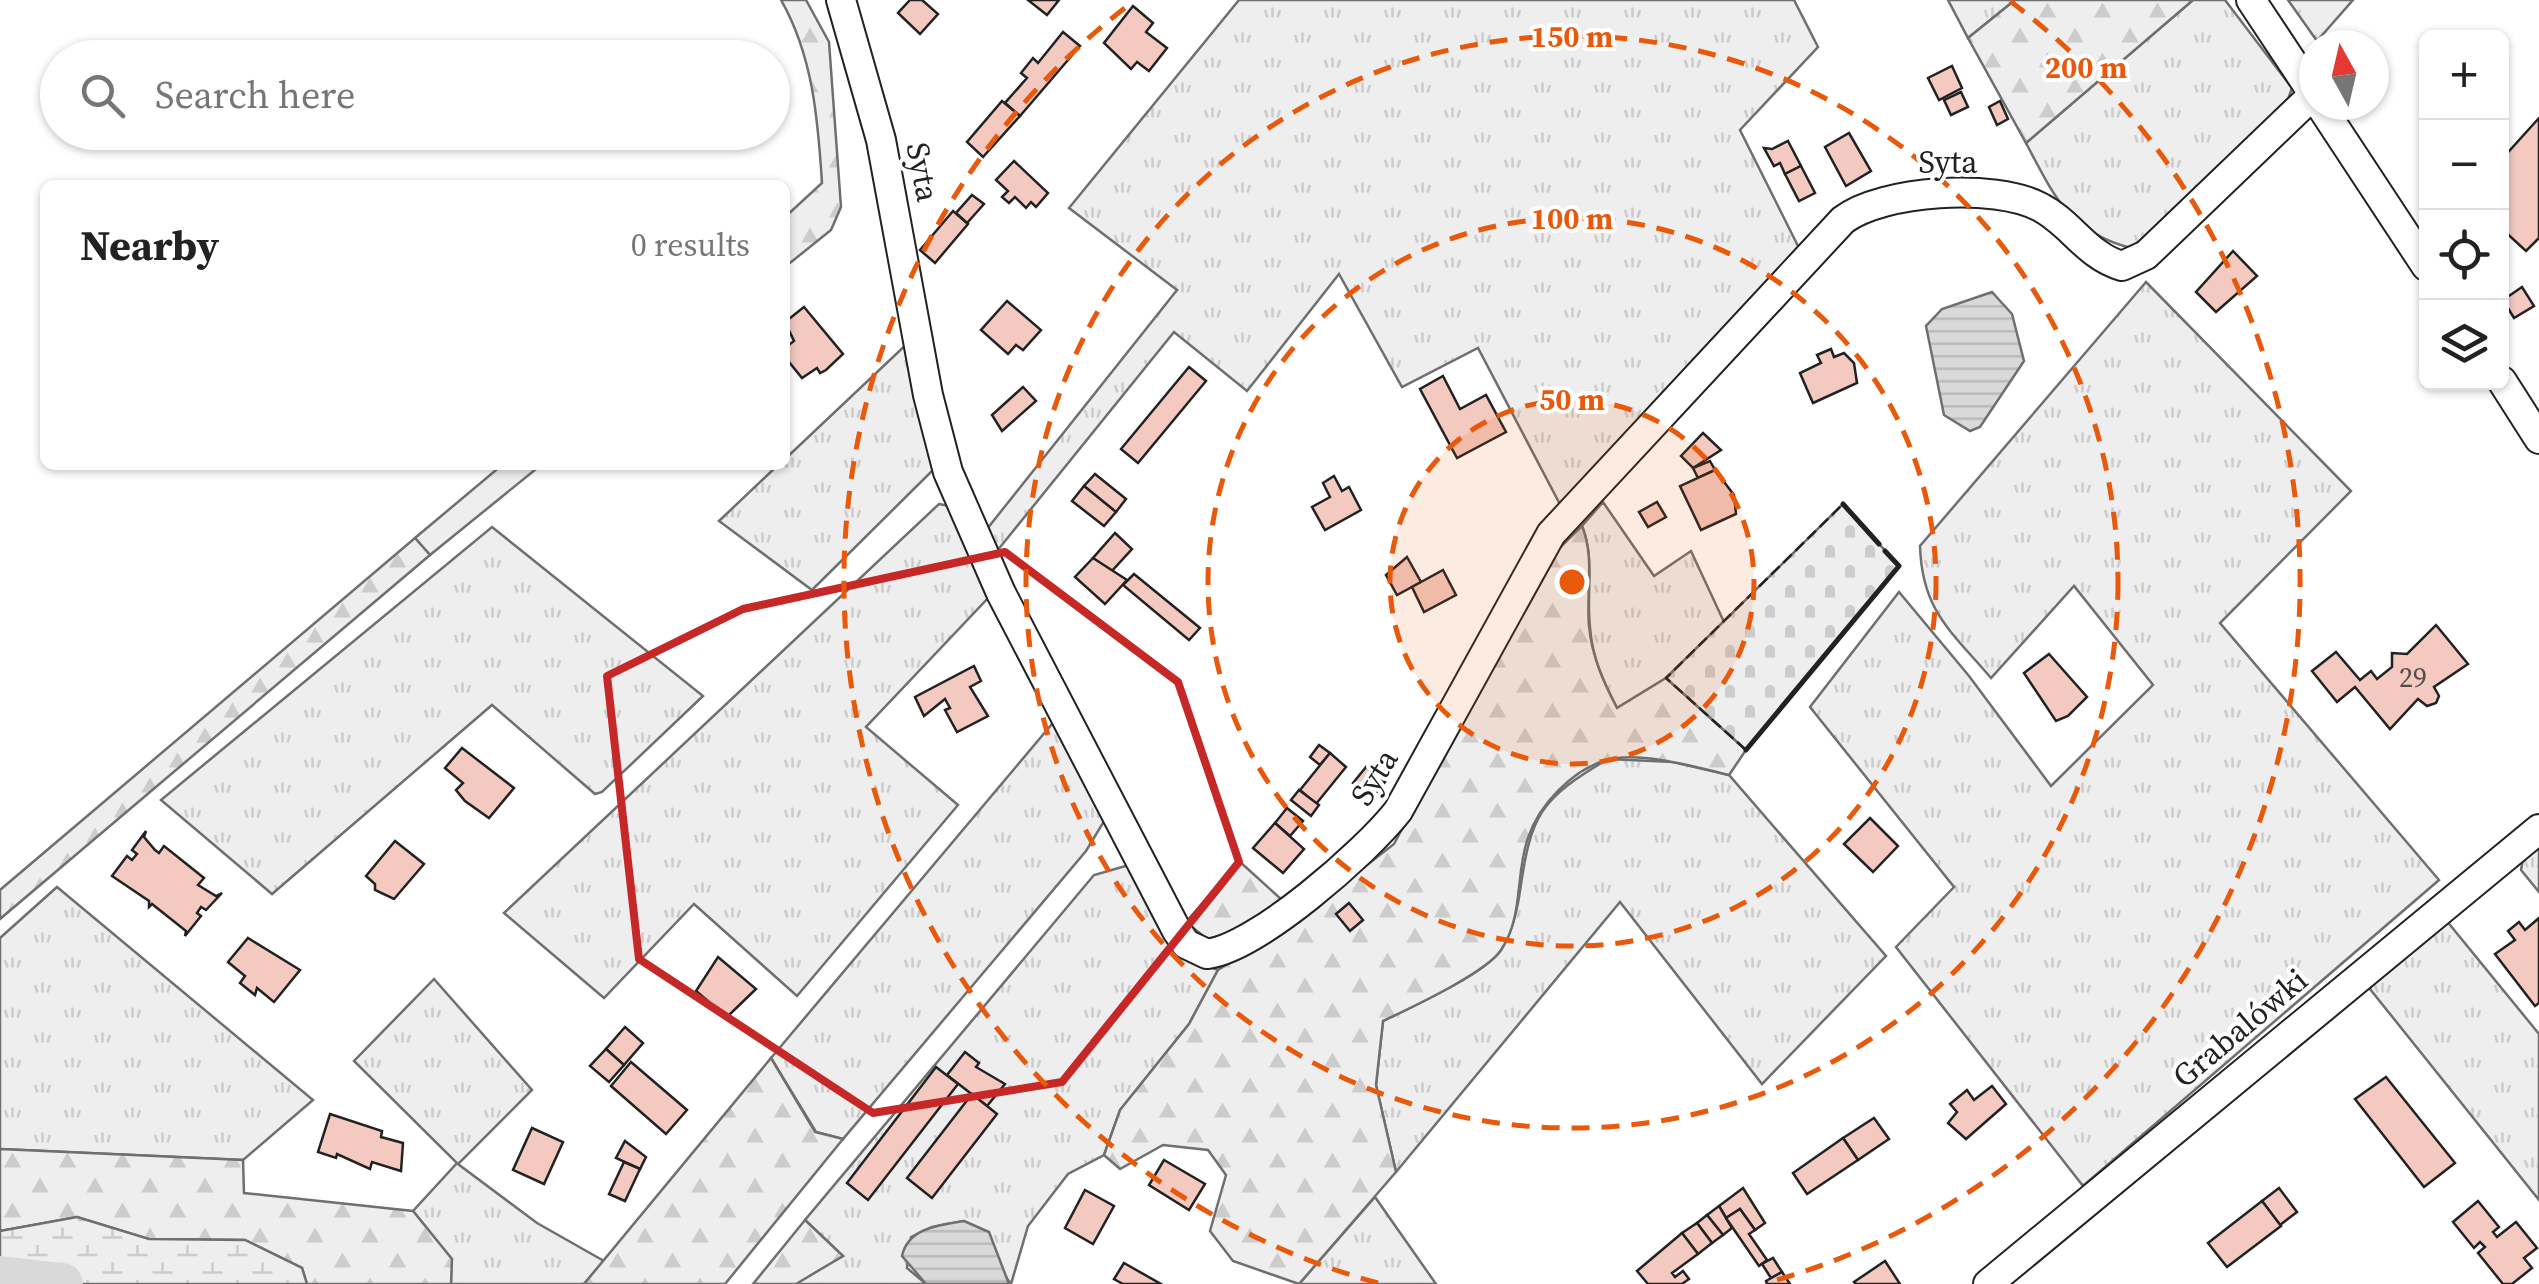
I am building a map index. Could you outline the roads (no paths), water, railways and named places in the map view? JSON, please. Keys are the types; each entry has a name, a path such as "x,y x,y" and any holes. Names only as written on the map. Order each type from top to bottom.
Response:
{"street":[{"name":"Syta","path":"841,0 882,140 928,395 948,472 1000,593 1176,932 1186,944 1207,954 1234,946 1329,880 1381,833 1398,811 1551,534 1842,220 1862,208 1910,196 2009,198 2042,208 2094,253 2122,266 2146,255 2299,109"},
{"path":"2251,0 2299,72"},
{"path":"2330,120 2419,255"},
{"path":"2508,390 2539,438"},
{"name":"Grabalówki","path":"1988,1284 2539,829"}],"waterway":[{"path":"0,1277 62,1284"}]}
